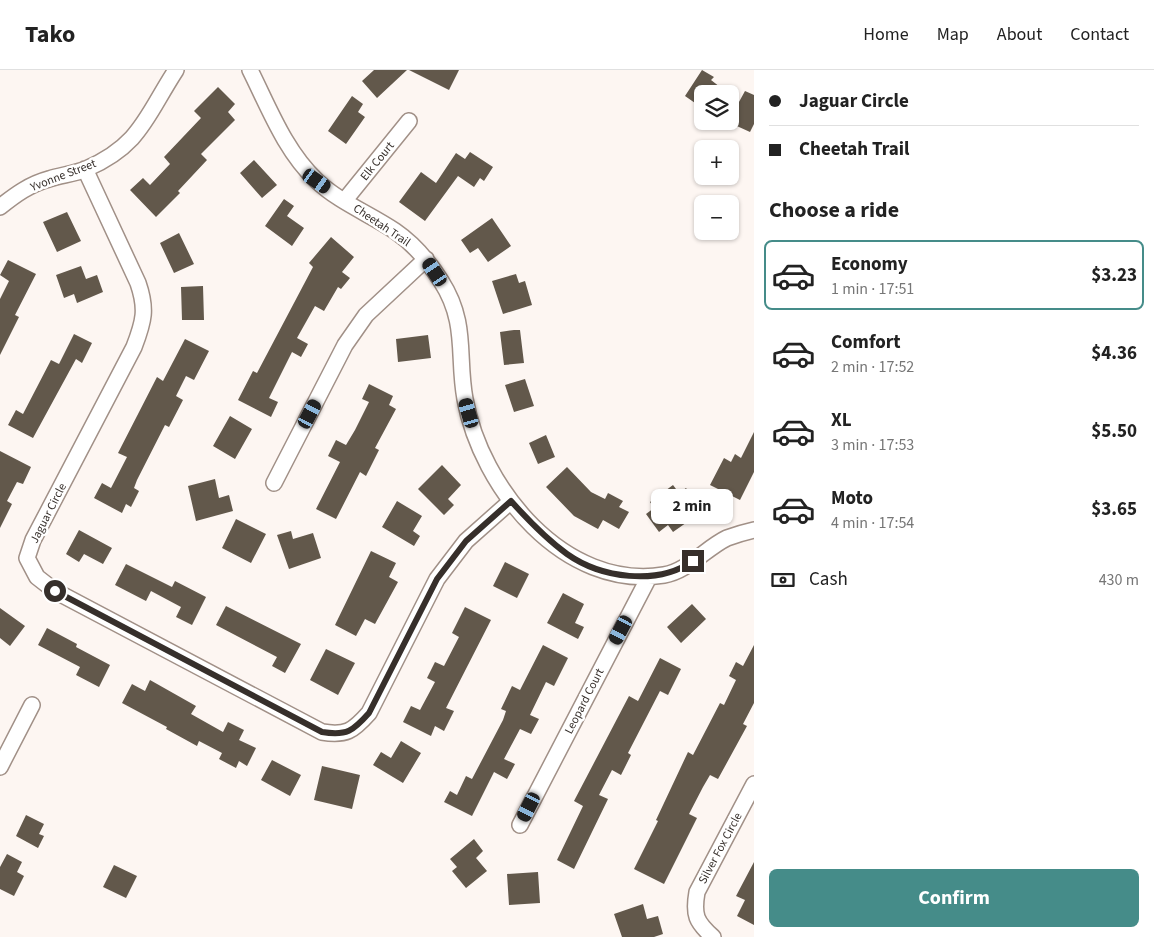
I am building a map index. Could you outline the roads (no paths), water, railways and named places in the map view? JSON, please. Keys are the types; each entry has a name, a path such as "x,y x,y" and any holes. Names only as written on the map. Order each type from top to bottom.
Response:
{"street":[{"name":"Yvonne Street","path":"0,207 18,192 47,179 85,169 120,150 142,128 176,70"},
{"name":"Cheetah Trail","path":"250,70 276,125 317,181 394,231 426,259 443,284 456,314 462,344 465,398 476,441 493,477 511,501 538,531 568,555 596,568 623,575 649,577 667,575 682,568 727,538 754,530"},
{"name":"Elk Court","path":"345,200 409,121"},
{"name":"Jaguar Circle","path":"85,169 138,283 145,302 143,323 134,347 33,540 27,558 38,578 55,591 322,732 340,735 356,728 369,713 437,579 466,541 511,501"},
{"path":"274,483 345,345 366,315 426,259"},
{"name":"Leopard Court","path":"520,825 649,577"},
{"path":"0,767 32,705"},
{"name":"Silver Fox Circle","path":"713,937 700,925 694,909 697,892 754,784"}]}
